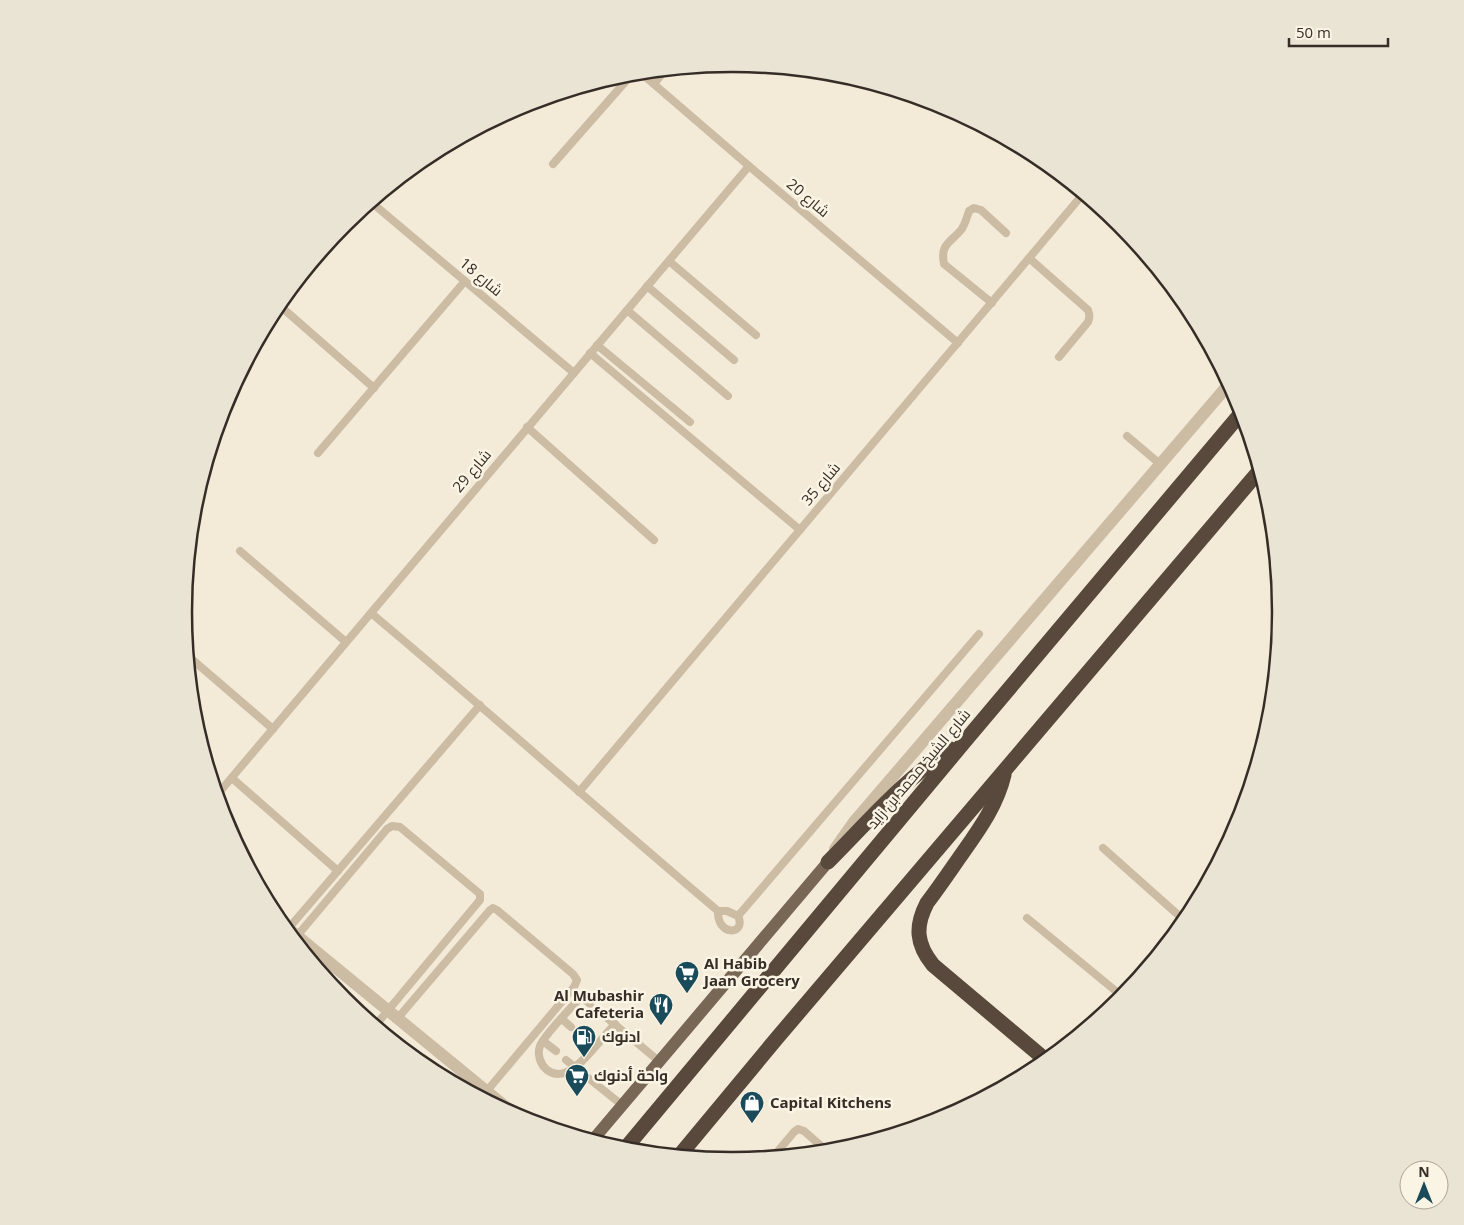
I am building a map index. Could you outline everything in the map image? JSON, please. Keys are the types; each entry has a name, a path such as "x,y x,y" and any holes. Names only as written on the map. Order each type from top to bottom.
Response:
{"highway":[{"name":"شارع الشيخ محمد بن زايد","path":"630,1143 1236,419"},
{"path":"684,1150 1255,476"},
{"path":"828,862 908,781 926,766 965,741"},
{"path":"1006,769 1001,789 982,825 927,903 919,924 919,935 921,946 933,965 1040,1055"}],"main road":[{"path":"597,1135 828,862"}],"street":[{"path":"828,862 840,840 854,822 1224,390"},
{"path":"307,945 491,1096"}],"lane":[{"path":"654,84 659,77"},
{"name":"شارع 20","path":"648,79 958,343"},
{"path":"553,164 624,84"},
{"name":"شارع 29","path":"222,789 748,166"},
{"name":"شارع 35","path":"579,792 1079,199"},
{"name":"شارع 18","path":"376,207 574,373"},
{"path":"992,303 944,264 944,248 963,228 969,211 974,208 981,210 1006,233"},
{"path":"1029,258 1088,310 1090,316 1088,322 1059,357"},
{"path":"669,261 756,335"},
{"path":"318,453 465,281"},
{"path":"647,286 734,360"},
{"path":"627,310 728,396"},
{"path":"283,313 374,388"},
{"path":"597,345 690,422"},
{"path":"590,353 800,530"},
{"path":"527,427 654,540"},
{"path":"1128,436 1160,464"},
{"path":"240,551 346,642"},
{"path":"371,613 718,911 726,911 738,916"},
{"path":"738,916 979,634"},
{"path":"194,661 273,729"},
{"path":"292,925 480,705"},
{"path":"232,778 338,871"},
{"path":"292,925 387,829 395,825 400,827 479,892 480,900 392,1015"},
{"path":"1102,848 1179,916"},
{"path":"381,1022 392,1015 490,910 497,910 573,974 576,980 574,987 486,1092"},
{"path":"718,911 718,918 725,934 739,927 738,916"},
{"path":"1027,918 1116,992"},
{"path":"590,1004 583,998 580,998 543,1041 538,1052 546,1069 552,1073 565,1074 576,1067 615,1024"},
{"path":"607,1018 615,1024 630,1042 660,1062"},
{"path":"562,1019 571,1027"},
{"path":"543,1041 556,1051"},
{"path":"588,1041 594,1047"},
{"path":"566,1060 622,1105"},
{"path":"595,1083 604,1072"},
{"path":"779,1150 798,1129 804,1131 820,1145"}],"place":[{"name":"Al Habib Jaan Grocery","path":"687,994"},
{"name":"Al Mubashir Cafeteria","path":"661,1026"},
{"name":"ادنوك","path":"584,1058"},
{"name":"واحة أدنوك","path":"577,1097"},
{"name":"Capital Kitchens","path":"752,1124"}]}
